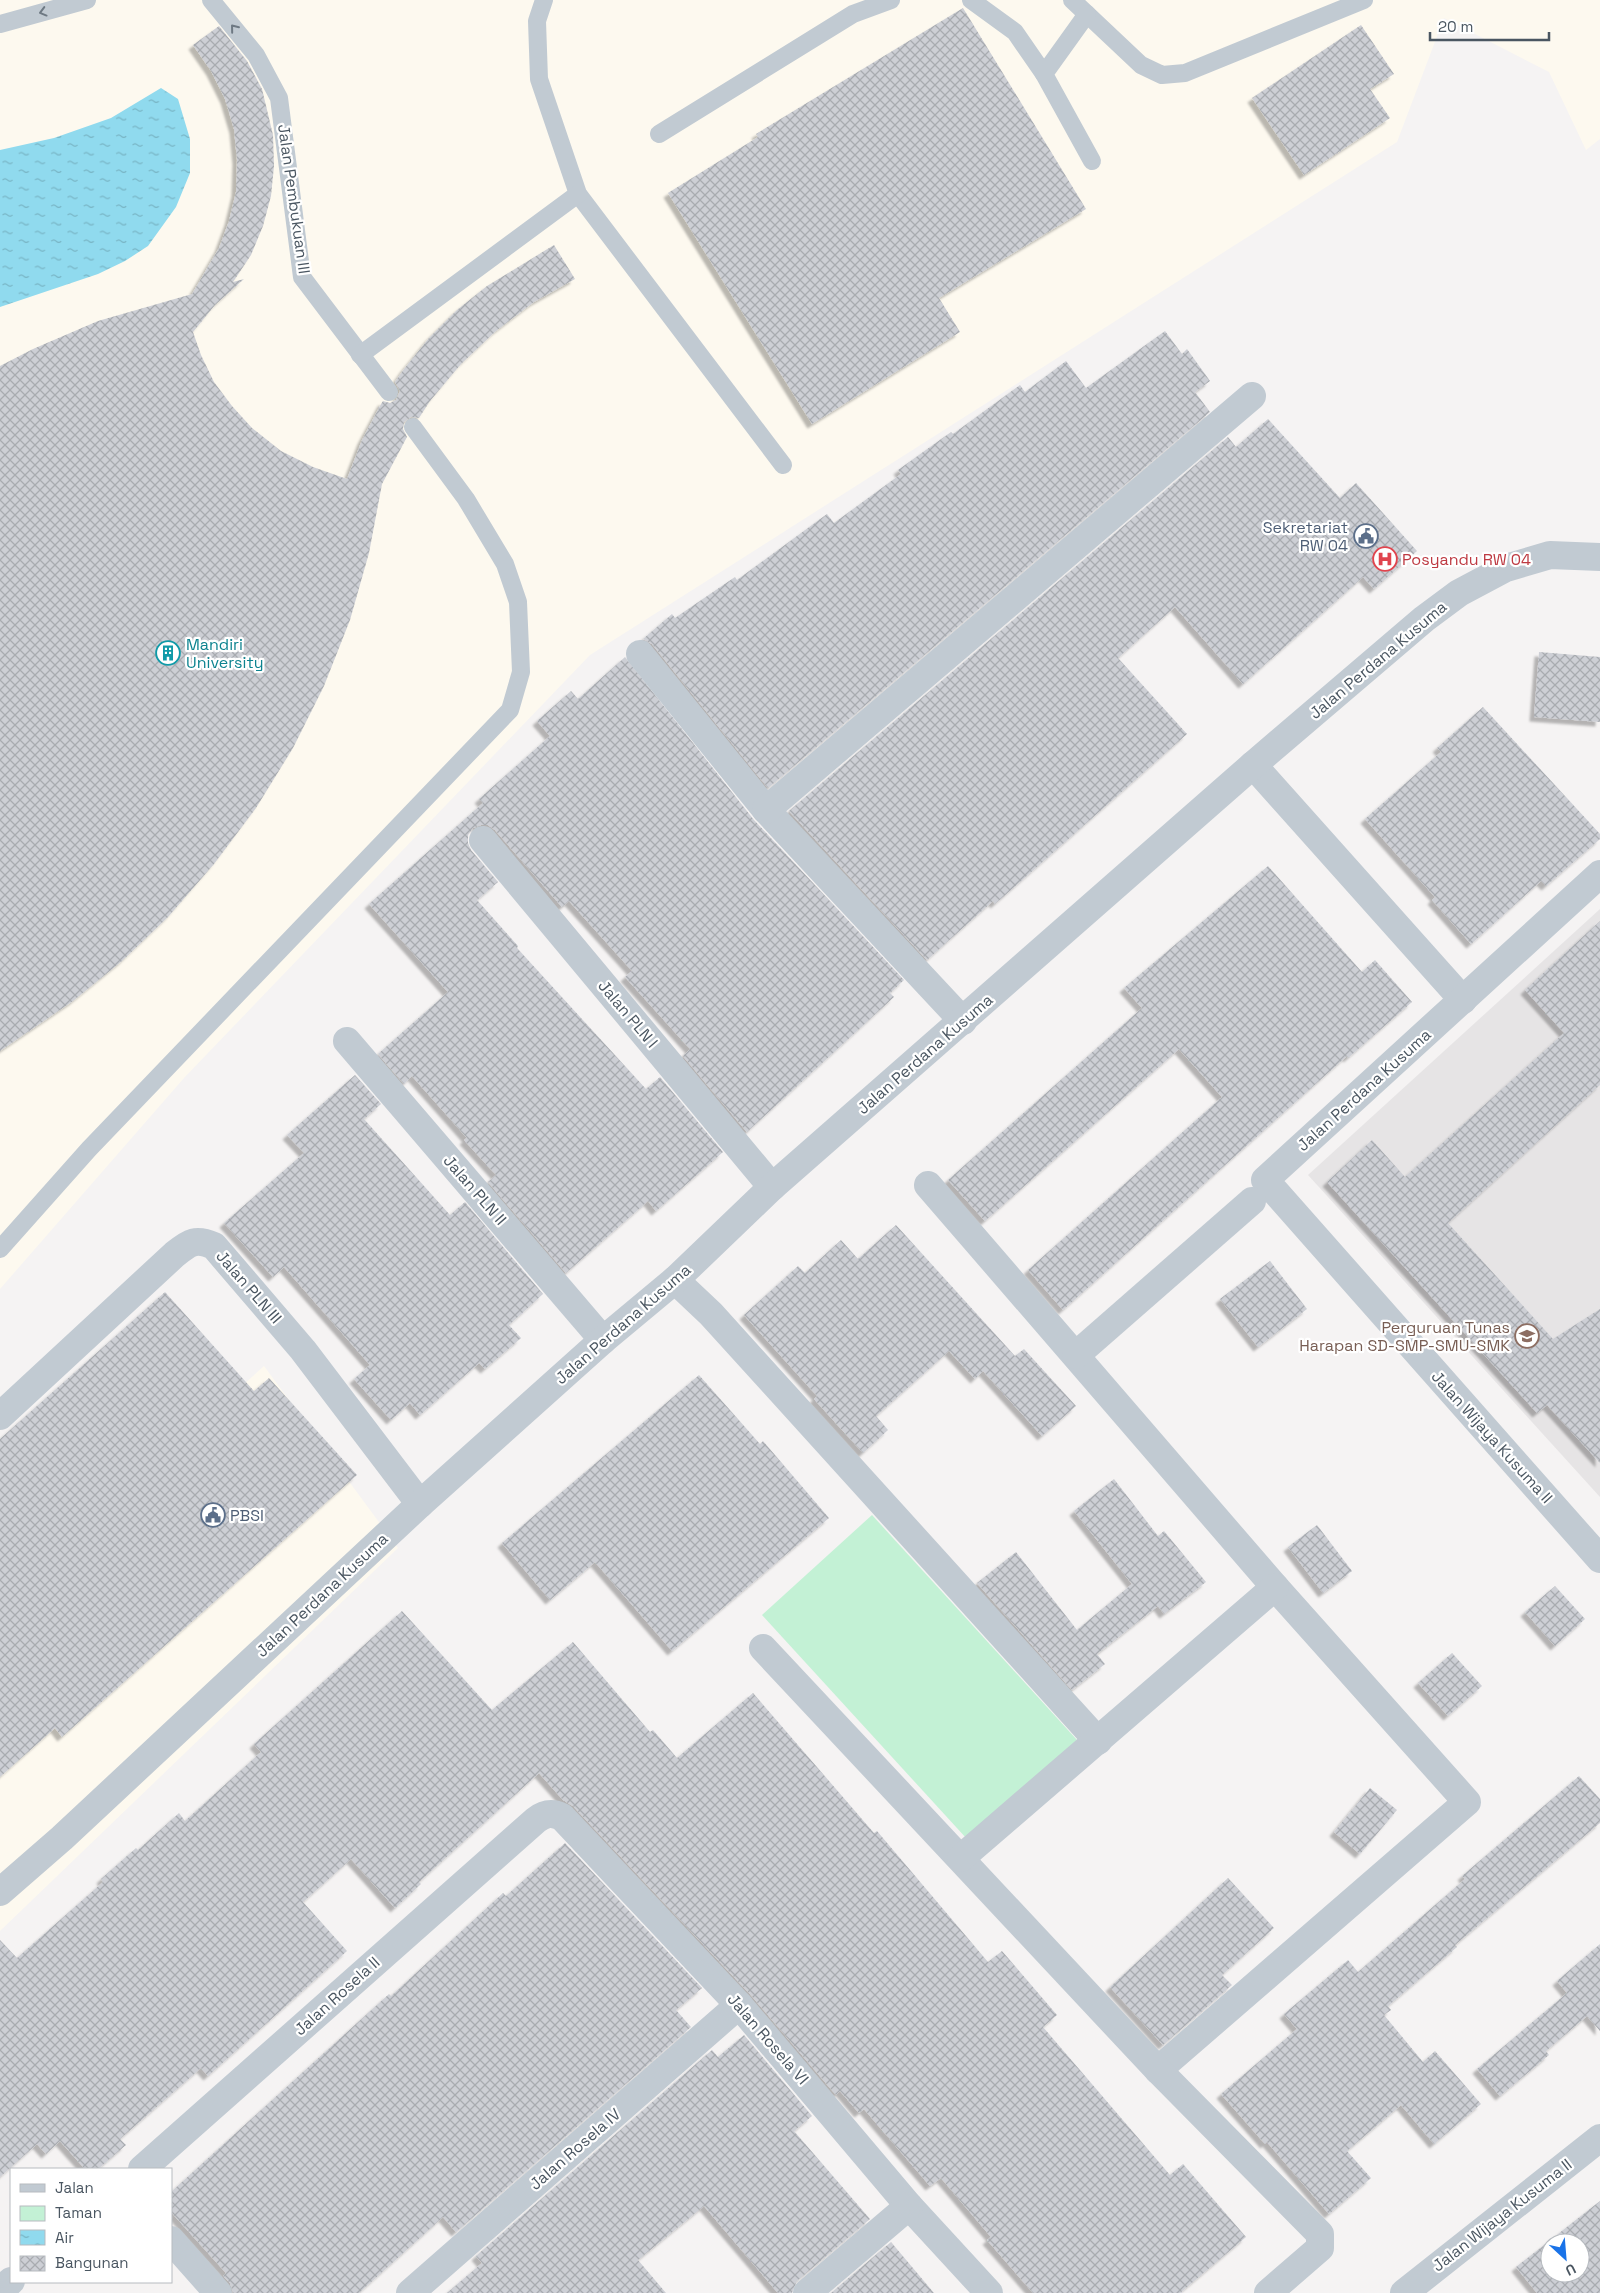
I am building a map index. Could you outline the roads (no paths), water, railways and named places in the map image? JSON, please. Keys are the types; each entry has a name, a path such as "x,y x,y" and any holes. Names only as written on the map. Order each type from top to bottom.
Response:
{"street":[{"path":"766,810 1252,396"},
{"name":"Jalan Perdana Kusuma","path":"0,1892 62,1838 420,1504 602,1340 675,1280 772,1187 1253,765 1424,619 1459,594 1506,568 1550,555 1600,557"},
{"path":"640,654 766,810 963,1021"},
{"path":"1253,765 1463,1000"},
{"name":"Jalan PLN I","path":"484,840 772,1187"},
{"name":"Jalan Perdana Kusuma","path":"1076,1355 1258,1191 1600,874"},
{"name":"Jalan PLN II","path":"347,1042 602,1340"},
{"path":"928,1185 1275,1587 1467,1802 1158,2070"},
{"name":"Jalan Wijaya Kusuma II","path":"1258,1191 1600,1559"},
{"name":"Jalan PLN III","path":"0,1416 175,1254 188,1244 202,1240 214,1246 303,1350 420,1504"},
{"path":"675,1280 711,1314 1098,1741"},
{"path":"961,1858 1275,1587"},
{"path":"763,1648 1158,2070 1320,2234 1320,2248 1268,2293"},
{"name":"Jalan Rosela VI","path":"532,1823 541,1816 550,1813 562,1817 739,2005 909,2206 989,2293"},
{"name":"Jalan Rosela II","path":"143,2168 532,1823"},
{"name":"Jalan Rosela IV","path":"410,2293 739,2005"},
{"name":"Jalan Wijaya Kusuma II","path":"1404,2293 1600,2138"},
{"path":"807,2293 909,2206"},
{"path":"172,2241 218,2293"},
{"path":"0,2291 10,2282"}],"lane":[{"path":"0,24 87,0"},
{"name":"Jalan Pembukuan III","path":"211,0 256,55 279,98 302,277 389,392"},
{"path":"544,0 537,21 539,79 578,194 783,465"},
{"path":"659,134 853,14 891,0"},
{"path":"971,0 1015,32 1044,74 1092,161"},
{"path":"1072,0 1141,65 1162,75 1185,73 1364,0"},
{"path":"1044,74 1087,14"},
{"path":"360,355 578,194"},
{"path":"0,1249 89,1149 510,710 520,672 518,602 504,564 466,499 413,427"}],"water":[{"path":"161,88 178,99 190,139 190,173 176,207 148,246 125,261 98,274 0,307 0,150 54,138 111,118"}],"place":[{"name":"Sekretariat RW 04","path":"1366,536"},
{"name":"Posyandu RW 04","path":"1385,559"},
{"name":"Mandiri University","path":"168,653"},
{"name":"Perguruan Tunas Harapan SD-SMP-SMU-SMK","path":"1527,1336"},
{"name":"PBSI","path":"213,1515"}]}
